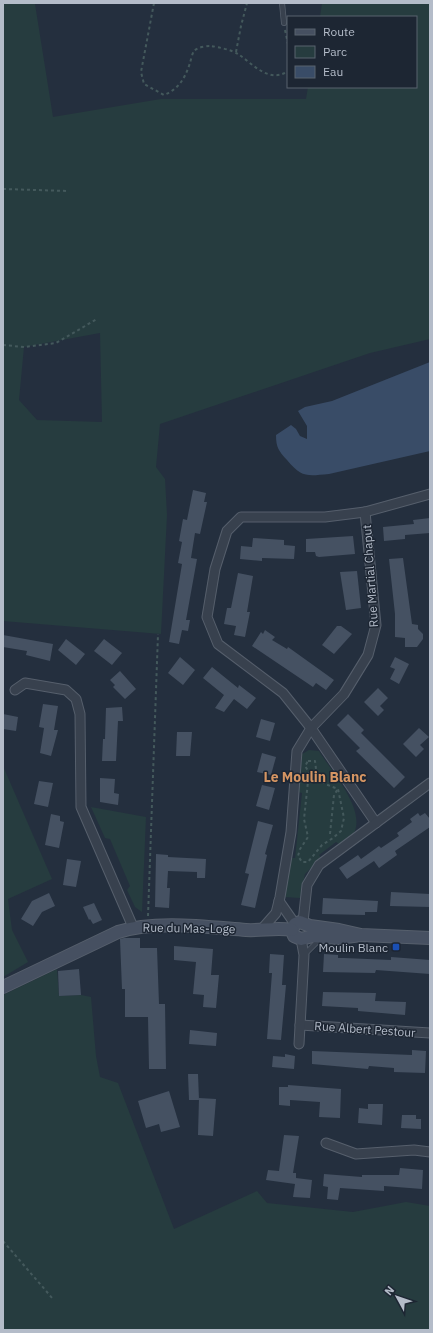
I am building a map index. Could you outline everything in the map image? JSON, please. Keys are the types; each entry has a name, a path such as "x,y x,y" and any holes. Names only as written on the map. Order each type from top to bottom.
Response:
{"main road":[{"name":"Rue du Mas-Loge","path":"3,987 118,932 133,927 148,926 261,930 299,925 361,935 430,938"},
{"path":"299,925 294,936 303,938"},
{"name":"Rue du Mas-Loge","path":"303,938 338,938 361,935"}],"street":[{"path":"376,823 311,728 283,693 218,644 207,617 215,569 227,531 241,517 325,517 365,512 430,494"},
{"name":"Rue Martial Chaput","path":"261,930 276,913 279,901 291,832 297,751 311,728 344,694 368,655 376,625 365,512"},
{"path":"15,690 24,682 66,690 76,699 80,714 81,807 133,927"},
{"path":"299,925 306,884 319,865 430,783"},
{"path":"279,901 299,925"},
{"name":"Rue Albert Pestour","path":"299,1044 304,955 303,938"},
{"name":"Rue Albert Pestour","path":"300,1025 430,1033"},
{"path":"326,1143 356,1154 414,1150 430,1152"}],"lane":[{"path":"282,3 284,22"},
{"path":"304,955 322,937"}],"path":[{"path":"154,3 141,72 144,84 164,95 172,92 181,83 194,51 202,47 213,46 236,52 260,70 271,76 282,75 287,72"},
{"path":"236,52 240,26 247,3"},
{"path":"284,22 287,38"},
{"path":"3,189 68,191"},
{"path":"3,345 24,347 56,343 97,319"},
{"path":"148,926 158,634"},
{"path":"308,761 315,761 317,777 324,784 338,789 344,818 341,831 334,838 322,845 308,862 302,862 298,856 300,849 308,837 304,819 309,772 305,766 308,761"},
{"path":"330,834 334,794 347,779"},
{"path":"3,1241 53,1299"}],"green space":[{"path":"322,3 430,3 430,339 370,353 160,424 156,467 165,479 167,515 161,634 3,621 3,4 35,4 53,117 161,99 306,99 308,88 417,88 417,16 320,16","holes":["100,333 102,422 37,420 19,400 24,347"]},
{"path":"309,750 319,751 339,779 351,802 355,813 356,823 354,833 351,836 339,844 336,842 319,855 321,858 305,874 300,898 285,897 291,858 295,858 302,793 298,792 302,754"},
{"path":"3,766 52,879 8,899 12,930 28,962 3,977"},
{"path":"91,807 146,817 142,912 135,907 127,890 130,886 110,839 105,838"},
{"path":"57,969 59,996 81,995 91,997 96,1056 100,1077 118,1083 174,1229 257,1191 267,1203 353,1212 406,1202 430,1206 430,1330 3,1330 3,995"}],"water":[{"path":"430,362 430,451 329,474 310,475 301,473 292,466 278,449 276,435 291,425 296,429 300,436 307,439 307,426 298,411 305,407 332,401"}],"building":[{"path":"193,490 206,493 204,502 207,502 200,534 195,533 191,558 197,559 186,620 190,620 188,631 182,630 179,644 169,642 182,564 178,563 182,542 179,541 183,519 187,520"},
{"path":"430,518 430,533 405,535 405,539 384,541 383,527 414,524 413,520"},
{"path":"353,536 355,554 319,557 316,556 315,552 306,552 306,539"},
{"path":"253,538 284,540 284,545 295,546 294,559 262,558 262,561 240,559 241,546 252,547"},
{"path":"403,558 412,624 418,625 418,629 423,634 423,639 417,647 405,647 405,638 395,637 395,614 389,559"},
{"path":"357,571 361,608 346,610 340,572"},
{"path":"238,573 253,576 247,612 250,612 245,637 234,635 236,626 224,624 227,608 231,608"},
{"path":"337,626 341,626 352,634 334,654 322,645"},
{"path":"265,630 275,637 272,640 287,649 288,647 334,680 326,690 316,683 313,687 252,646 261,632 263,634"},
{"path":"3,635 53,644 50,661 26,655 27,651 3,647"},
{"path":"66,639 85,654 76,665 58,650"},
{"path":"104,639 122,653 112,665 94,651"},
{"path":"180,657 195,670 183,685 168,673"},
{"path":"395,657 409,664 399,684 390,679 395,669 390,667"},
{"path":"212,667 238,688 239,685 256,698 247,709 234,699 224,712 215,708 224,695 203,678"},
{"path":"120,671 136,689 125,699 113,687 115,685 110,680"},
{"path":"378,688 388,698 380,706 384,710 378,716 364,702"},
{"path":"43,704 58,706 54,730 58,730 51,756 40,753 44,728 39,727"},
{"path":"122,707 123,721 118,721 116,761 102,761 103,739 105,739 106,708"},
{"path":"3,714 18,717 16,731 3,729"},
{"path":"348,714 364,730 361,733 405,777 394,788 356,751 360,748 337,725"},
{"path":"261,719 275,723 270,741 256,737"},
{"path":"419,728 429,737 420,745 424,749 416,757 403,744"},
{"path":"177,732 192,732 190,756 176,756"},
{"path":"262,753 276,757 271,775 257,772"},
{"path":"100,778 115,779 114,793 119,794 118,805 100,802"},
{"path":"39,781 53,783 48,807 34,804"},
{"path":"262,785 275,788 269,810 256,806"},
{"path":"418,813 420,816 425,813 430,819 430,827 395,851 397,855 379,868 374,861 347,879 339,868 358,855 361,859 379,846 381,848 399,836 397,833 412,822 410,819"},
{"path":"51,814 60,816 60,821 64,822 59,848 45,845"},
{"path":"258,821 273,825 265,854 267,855 255,908 241,905 249,874 245,873"},
{"path":"156,854 168,855 168,857 206,859 205,878 197,878 197,872 168,871 167,888 170,888 169,908 155,907"},
{"path":"67,859 81,861 76,887 63,885"},
{"path":"391,892 430,894 430,907 390,906"},
{"path":"49,893 55,906 42,912 33,926 21,919 32,901"},
{"path":"323,898 378,901 377,912 365,912 365,915 322,914"},
{"path":"94,903 102,920 93,924 90,919 89,920 83,907"},
{"path":"140,938 140,948 157,948 159,1004 165,1004 166,1069 149,1069 148,1017 125,1017 125,989 122,989 120,939"},
{"path":"174,946 213,949 211,975 219,975 216,1008 203,1007 204,995 193,994 196,962 174,960"},
{"path":"270,954 284,955 282,985 286,985 281,1040 267,1039 272,973 269,973"},
{"path":"324,954 338,955 338,958 391,960 391,957 430,960 430,974 376,970 375,973 323,972"},
{"path":"79,969 81,995 59,996 58,971"},
{"path":"323,992 376,993 375,1001 406,1002 405,1015 358,1011 358,1008 322,1006"},
{"path":"190,1030 217,1033 216,1046 189,1044"},
{"path":"412,1050 426,1051 425,1073 394,1072 394,1068 369,1066 368,1069 312,1064 312,1051 412,1055"},
{"path":"285,1054 295,1056 294,1069 272,1067 273,1056 285,1057"},
{"path":"188,1074 198,1074 199,1100 189,1100"},
{"path":"288,1085 341,1089 340,1118 319,1117 320,1102 290,1100 290,1106 279,1105 279,1087 288,1087"},
{"path":"169,1091 180,1127 161,1132 159,1124 146,1128 138,1101"},
{"path":"199,1098 216,1099 213,1136 198,1135"},
{"path":"368,1104 383,1104 382,1125 358,1123 359,1108 368,1109"},
{"path":"402,1115 416,1115 416,1119 421,1119 421,1129 401,1128"},
{"path":"284,1135 299,1136 293,1173 296,1173 296,1178 312,1180 310,1198 293,1197 295,1184 266,1180 268,1170 279,1171"},
{"path":"400,1168 423,1170 422,1189 384,1186 384,1191 340,1188 338,1200 327,1199 328,1187 323,1186 324,1174 362,1177 362,1175 399,1175"}],"place":[{"name":"Moulin Blanc","path":"396,947"}],"district":[{"name":"Le Moulin Blanc","path":"315,777"}]}
